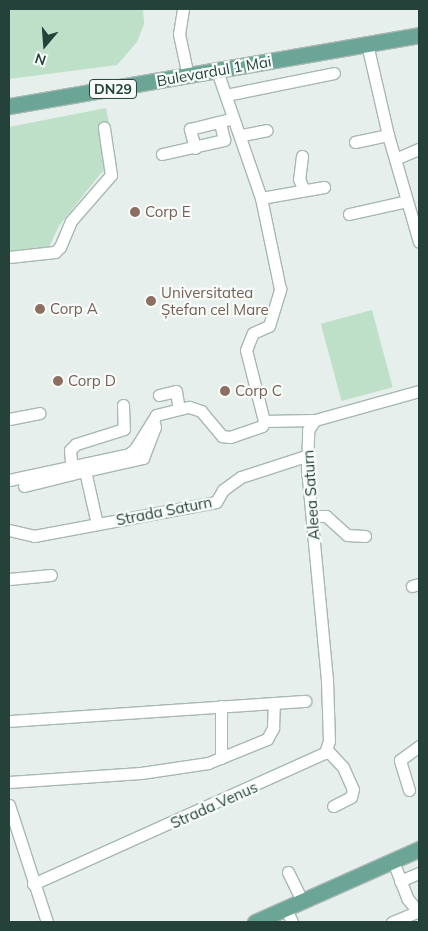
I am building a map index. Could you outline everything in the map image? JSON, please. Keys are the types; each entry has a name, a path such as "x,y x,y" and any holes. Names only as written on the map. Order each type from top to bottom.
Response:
{"main road":[{"name":"Bulevardul 1 Mai","path":"9,106 419,35"},
{"path":"255,922 289,915 302,901 419,849"}],"street":[{"path":"183,9 179,34 188,76"},
{"path":"367,44 388,136 419,242"},
{"path":"218,70 242,135 260,198 280,289 269,326 252,333 246,350 263,423"},
{"path":"226,95 334,73"},
{"path":"195,148 190,129 236,118"},
{"path":"162,154 224,140 220,122"},
{"path":"9,257 55,252 60,247 71,221 111,175 104,128"},
{"path":"242,135 267,130"},
{"path":"355,142 388,136"},
{"path":"395,159 419,148"},
{"path":"302,156 299,179 304,190"},
{"path":"260,198 324,187"},
{"path":"349,214 407,201"},
{"path":"159,395 176,391 179,409"},
{"path":"24,486 71,470 129,454 135,450 153,418 179,409 189,407 201,411 222,436 263,423 314,420 419,391"},
{"path":"71,470 68,455 76,444 124,429 123,406"},
{"path":"9,419 39,413"},
{"path":"9,480 71,470 85,471 143,458 155,427 153,418"},
{"name":"Aleea Saturn","path":"314,420 308,430 306,456 327,680 328,750"},
{"name":"Strada Saturn","path":"9,530 34,536 216,502 223,490 241,477 306,456"},
{"path":"85,471 97,524"},
{"path":"312,516 326,516 347,534 365,536"},
{"path":"9,579 51,574"},
{"path":"9,721 100,708 221,706 305,701"},
{"path":"9,782 141,773 208,763 268,739 273,728 274,703"},
{"path":"221,706 221,758"},
{"path":"410,790 400,760 419,746"},
{"path":"328,750 344,767 353,789 350,797 333,806"},
{"name":"Strada Venus","path":"33,884 317,759 328,750"},
{"path":"9,805 33,884 47,922"},
{"path":"392,922 418,912 407,898 393,860"},
{"path":"288,872 302,901"},
{"path":"400,881 419,873"}],"green space":[{"path":"9,9 143,9 144,24 137,42 117,65 9,79"},
{"path":"106,108 117,165 101,173 59,226 49,247 9,254 9,127"},
{"path":"372,310 393,387 342,401 321,324"}],"place":[{"name":"Corp E","path":"135,212"},
{"name":"Universitatea Ștefan cel Mare","path":"151,301"},
{"name":"Corp A","path":"40,309"},
{"name":"Corp D","path":"58,381"},
{"name":"Corp C","path":"225,391"}]}
